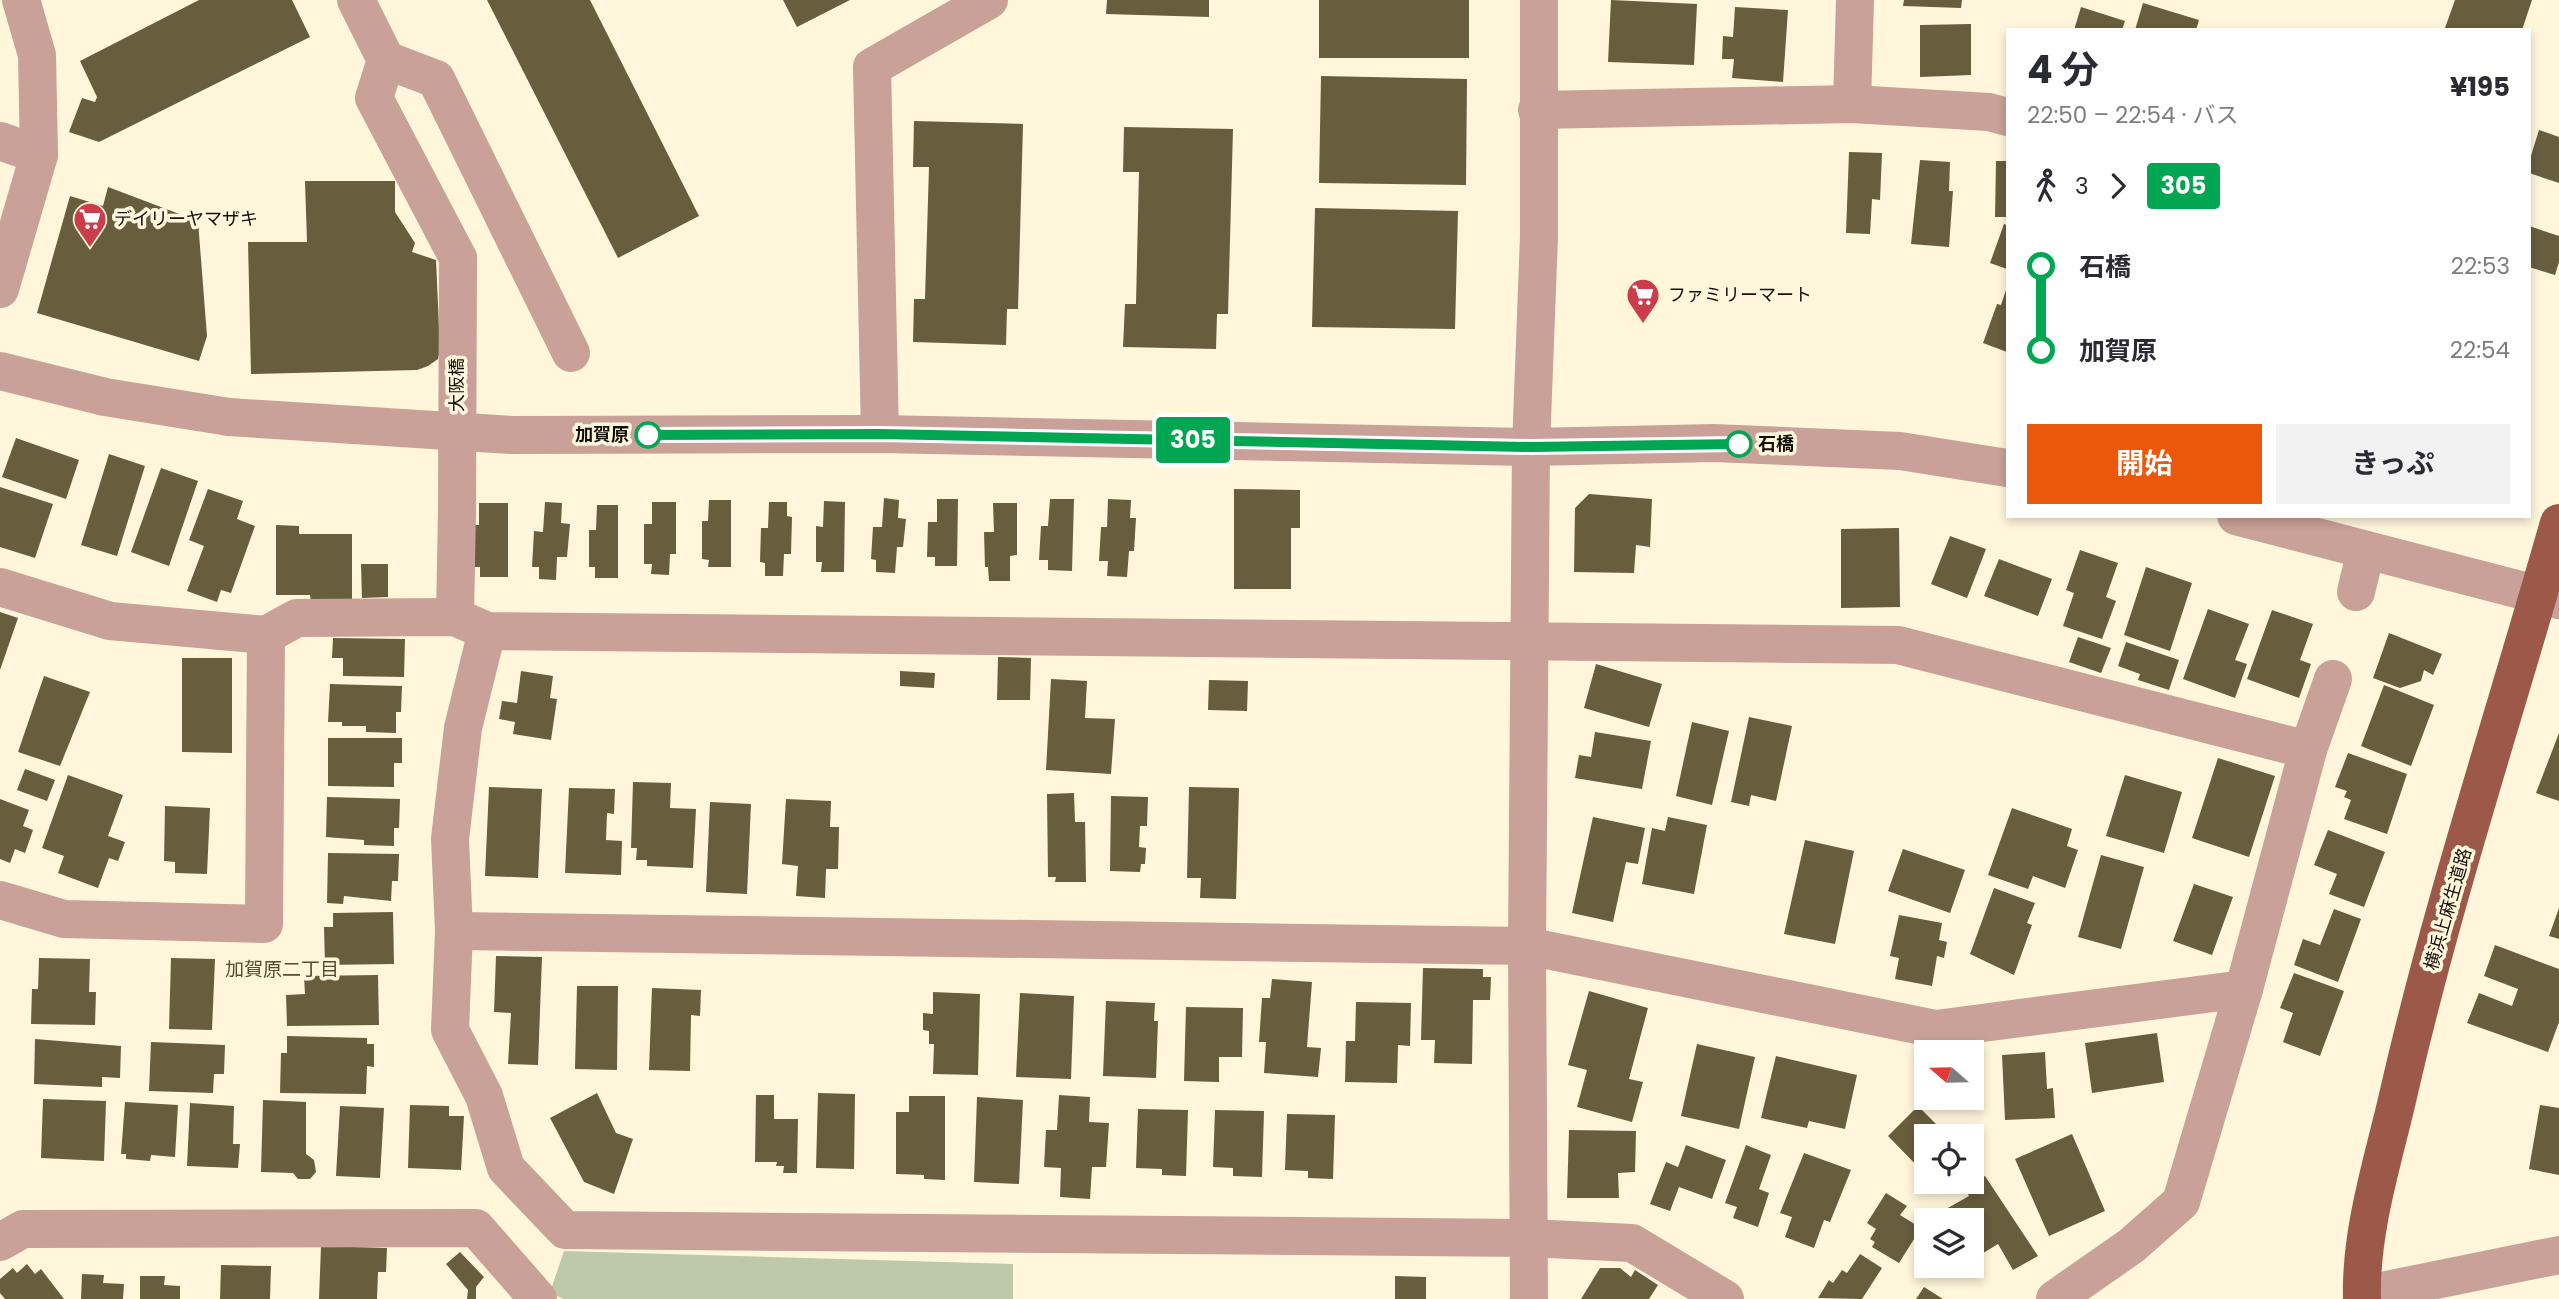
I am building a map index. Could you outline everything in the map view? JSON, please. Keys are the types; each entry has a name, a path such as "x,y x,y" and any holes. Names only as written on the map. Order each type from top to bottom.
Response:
{"main road":[{"name":"横浜上麻生道路","path":"2362,1297 2376,1189 2411,1038 2549,597 2559,523"}],"street":[{"path":"0,289 39,155 37,55 21,0"},
{"path":"356,0 386,60 436,79 571,354"},
{"path":"880,434 873,67 989,0"},
{"path":"1529,1299 1527,946 1531,447 1539,236 1539,0"},
{"path":"1852,104 1855,0"},
{"name":"大阪橋","path":"386,60 374,98 458,258 457,511 472,624 450,839 454,931 450,1030 484,1096 506,1168 565,1230 1529,1238 1632,1243 1726,1299"},
{"path":"1537,110 1852,104 1989,112 2006,117"},
{"path":"0,141 39,155"},
{"path":"0,371 105,397 229,417 512,435 880,434 1531,447 1740,444 1900,451 2006,468"},
{"path":"2244,518 2549,597"},
{"path":"2356,592 2366,550"},
{"path":"0,587 110,621 266,635 297,618 472,624 1898,645 2308,750"},
{"path":"0,900 64,919 264,924 266,635"},
{"path":"2055,1299 2131,1246 2181,1202 2244,989 2308,750 2333,678"},
{"path":"454,931 1527,946 1936,1030 2244,989"},
{"path":"0,1242 23,1229 477,1228 538,1299"},
{"path":"2362,1297 2559,1255"}],"green space":[{"path":"564,1251 1013,1264 1013,1299 563,1299 550,1292"}],"building":[{"path":"199,0 292,0 310,37 99,142 69,132 82,98 95,102 97,97 80,61"},
{"path":"487,0 590,0 699,216 618,258"},
{"path":"783,0 850,0 797,27"},
{"path":"1107,0 1209,0 1209,17 1106,14"},
{"path":"1319,0 1469,0 1469,58 1319,58"},
{"path":"1611,0 1697,4 1694,65 1608,62"},
{"path":"1904,0 1962,0 1961,8 1903,6"},
{"path":"2455,0 2532,0 2523,28 2445,28"},
{"path":"2143,3 2199,20 2197,28 2136,28"},
{"path":"1735,7 1788,10 1783,82 1732,78 1734,59 1722,59 1723,36 1733,37"},
{"path":"2081,7 2125,21 2123,28 2075,28"},
{"path":"1971,24 1971,75 1920,77 1920,25"},
{"path":"1321,76 1467,79 1466,185 1319,183"},
{"path":"914,121 1023,124 1018,309 1007,309 1006,345 913,342 914,299 925,299 929,167 913,167"},
{"path":"1124,127 1233,129 1228,314 1217,314 1216,349 1123,347 1125,304 1136,304 1139,172 1123,172"},
{"path":"2539,130 2559,137 2559,183 2531,174 2531,156"},
{"path":"1849,152 1882,153 1880,200 1872,199 1870,234 1846,233"},
{"path":"1920,160 1950,162 1949,191 1953,191 1949,247 1911,244"},
{"path":"1996,161 2006,161 2006,217 1995,217"},
{"path":"305,181 395,181 395,212 415,243 412,252 436,260 440,350 438,359 417,370 251,374 248,242 307,242"},
{"path":"108,187 198,221 207,336 199,361 37,313 70,196 103,206"},
{"path":"1315,208 1458,211 1455,329 1312,327"},
{"path":"2004,224 2006,225 2006,269 1990,263"},
{"path":"2531,227 2559,236 2559,262 2555,275 2531,268"},
{"path":"2006,290 2006,352 1983,343 1997,304 2001,305"},
{"path":"16,438 79,460 66,499 2,477"},
{"path":"109,454 145,466 117,556 81,545"},
{"path":"161,468 198,481 169,566 131,552"},
{"path":"0,487 53,504 35,558 0,547"},
{"path":"208,489 243,501 237,519 255,526 231,593 221,590 217,602 187,591 204,546 189,540"},
{"path":"1234,489 1300,490 1300,528 1291,528 1291,589 1234,589"},
{"path":"1589,494 1652,499 1650,547 1636,545 1634,573 1574,572 1575,508"},
{"path":"884,498 899,500 898,518 906,519 903,547 897,547 895,573 876,572 876,560 871,559 873,527 882,527"},
{"path":"937,499 958,499 957,566 935,566 935,557 927,557 928,522 937,522"},
{"path":"1050,499 1074,499 1072,571 1048,570 1048,560 1039,560 1041,526 1048,526"},
{"path":"1108,499 1131,500 1130,518 1136,518 1134,551 1129,551 1127,577 1107,576 1108,561 1099,561 1101,527 1107,527"},
{"path":"709,500 731,500 731,567 708,567 709,560 702,559 702,521 708,521"},
{"path":"824,501 845,502 844,572 821,572 822,562 816,562 816,526 823,527"},
{"path":"545,502 562,503 561,523 570,524 567,557 557,557 556,580 539,579 539,567 532,567 534,531 543,532"},
{"path":"652,502 676,502 676,554 670,554 669,575 651,574 652,564 644,564 644,524 652,524"},
{"path":"769,502 787,502 787,516 792,517 791,554 784,554 783,576 765,576 765,563 760,562 761,528 768,528"},
{"path":"479,503 508,503 508,577 480,577 480,567 473,567 473,525 479,525"},
{"path":"993,503 1017,503 1017,555 1010,556 1010,581 989,581 988,567 985,567 984,532 994,532"},
{"path":"597,505 618,505 618,578 595,578 595,567 589,567 589,530 596,530"},
{"path":"276,525 299,526 299,534 352,534 352,601 311,601 310,595 276,595"},
{"path":"1899,528 1900,607 1841,608 1841,529"},
{"path":"1950,536 1986,549 1967,598 1931,584"},
{"path":"2080,550 2118,563 2106,597 2116,601 2102,639 2063,626 2074,593 2066,590"},
{"path":"1999,559 2052,579 2038,616 1984,596"},
{"path":"361,564 388,564 388,597 362,598"},
{"path":"2146,567 2192,583 2170,651 2124,635"},
{"path":"2208,609 2249,624 2235,660 2247,664 2235,698 2183,679"},
{"path":"2272,610 2313,624 2300,660 2311,664 2299,698 2247,679"},
{"path":"0,612 18,618 0,670"},
{"path":"2389,633 2442,654 2433,675 2424,670 2421,681 2400,688 2373,678"},
{"path":"2078,637 2111,648 2101,673 2069,662"},
{"path":"333,638 405,639 404,677 343,676 343,658 332,658"},
{"path":"2126,642 2179,660 2169,690 2138,680 2140,674 2118,666"},
{"path":"998,657 1031,658 1030,700 997,700"},
{"path":"182,658 232,658 232,753 182,752"},
{"path":"1596,664 1662,684 1649,727 1584,708"},
{"path":"521,671 553,676 550,698 557,699 551,740 513,734 515,722 499,719 502,701 517,703"},
{"path":"900,671 935,673 934,688 900,686"},
{"path":"44,676 90,692 60,766 18,752"},
{"path":"1051,679 1087,681 1085,718 1115,719 1111,774 1046,770"},
{"path":"1209,680 1248,681 1247,711 1208,710"},
{"path":"330,684 402,686 401,712 396,712 396,733 366,732 366,726 342,726 342,722 328,722"},
{"path":"2384,685 2434,705 2411,766 2361,746"},
{"path":"1749,717 1792,726 1776,801 1751,795 1749,806 1731,802"},
{"path":"1692,722 1729,731 1712,805 1676,796"},
{"path":"1595,732 1651,741 1642,789 1575,778 1579,755 1591,757"},
{"path":"2559,733 2559,801 2536,793"},
{"path":"328,738 402,738 402,763 394,763 394,787 328,786"},
{"path":"2348,753 2407,774 2387,834 2344,819 2351,800 2344,797 2347,791 2335,787"},
{"path":"2218,758 2275,776 2249,857 2192,838"},
{"path":"25,769 55,780 47,801 17,790"},
{"path":"68,775 123,795 108,836 125,842 118,861 109,858 98,888 58,873 64,856 42,848"},
{"path":"2125,775 2182,792 2164,853 2106,836"},
{"path":"633,782 671,783 670,808 696,809 693,868 647,866 647,860 636,860 637,848 631,848"},
{"path":"489,787 542,789 538,878 485,876"},
{"path":"1189,787 1239,788 1236,899 1200,898 1201,878 1187,878"},
{"path":"569,788 615,789 614,814 607,813 606,840 622,841 621,875 565,873"},
{"path":"1074,793 1075,822 1085,822 1086,882 1055,882 1056,877 1048,877 1047,794"},
{"path":"1111,796 1148,797 1147,826 1140,826 1139,847 1146,848 1145,864 1141,864 1140,872 1110,871"},
{"path":"327,797 400,799 399,828 394,828 394,846 364,845 364,840 326,837"},
{"path":"0,799 29,810 23,826 33,830 25,853 15,849 10,863 0,859"},
{"path":"786,799 831,801 830,827 839,827 838,869 826,869 825,898 796,896 798,866 782,864"},
{"path":"710,802 751,804 747,894 706,892"},
{"path":"165,806 210,808 207,874 175,873 175,862 164,861"},
{"path":"2012,808 2072,829 2067,846 2078,850 2065,888 2033,876 2028,889 1988,875"},
{"path":"1593,817 1645,828 1638,864 1626,862 1613,922 1572,913"},
{"path":"1668,817 1707,825 1694,894 1642,884 1652,828 1665,831"},
{"path":"2328,830 2385,852 2364,907 2329,894 2337,874 2314,865"},
{"path":"1805,840 1854,851 1835,944 1784,934"},
{"path":"1903,849 1965,870 1950,913 1888,891"},
{"path":"328,853 399,854 398,881 392,881 391,901 344,896 343,904 327,903"},
{"path":"2101,855 2144,867 2121,949 2078,937"},
{"path":"2194,884 2233,897 2212,955 2173,941"},
{"path":"1994,888 2035,903 2027,923 2032,925 2014,975 1970,954"},
{"path":"2559,908 2559,939 2549,936"},
{"path":"2334,909 2361,919 2338,982 2294,965 2303,939 2320,945"},
{"path":"393,912 394,964 325,965 324,927 333,927 333,913"},
{"path":"1899,915 1942,923 1939,940 1947,942 1944,958 1937,956 1932,986 1895,979 1899,958 1890,956"},
{"path":"2495,945 2559,969 2559,1022 2548,1052 2467,1023 2479,993 2512,1006 2518,989 2484,976"},
{"path":"496,956 542,957 538,1065 508,1064 511,1013 494,1012"},
{"path":"39,958 90,959 89,992 96,992 95,1025 31,1024 32,989 38,989"},
{"path":"171,958 215,959 212,1030 169,1029"},
{"path":"1423,968 1483,969 1483,977 1491,977 1490,1000 1473,1000 1472,1064 1434,1063 1435,1040 1421,1040"},
{"path":"2294,973 2344,991 2320,1056 2283,1042 2293,1013 2280,1008"},
{"path":"378,975 379,1025 287,1026 286,995 305,994 304,976"},
{"path":"1272,979 1312,982 1307,1047 1321,1048 1318,1077 1264,1073 1266,1042 1259,1042 1262,998 1270,998"},
{"path":"577,986 618,986 617,1070 575,1069"},
{"path":"652,988 701,990 700,1016 691,1015 690,1071 649,1070"},
{"path":"1589,991 1648,1008 1629,1079 1643,1082 1632,1122 1577,1107 1587,1070 1568,1065"},
{"path":"933,992 980,994 978,1075 933,1074 934,1044 929,1044 929,1031 923,1030 923,1013 933,1014"},
{"path":"1020,993 1074,996 1071,1079 1016,1077"},
{"path":"1106,1001 1155,1003 1154,1021 1158,1021 1156,1078 1103,1076"},
{"path":"1356,1002 1411,1003 1410,1046 1398,1045 1397,1083 1345,1082 1346,1041 1355,1041"},
{"path":"1186,1007 1243,1008 1242,1057 1219,1057 1219,1082 1184,1081"},
{"path":"2157,1033 2164,1082 2092,1093 2085,1043"},
{"path":"287,1036 367,1038 367,1044 374,1044 374,1067 367,1066 366,1094 280,1093 281,1053 287,1053"},
{"path":"35,1039 121,1046 120,1078 102,1077 102,1087 34,1084"},
{"path":"151,1042 225,1045 224,1074 214,1074 213,1093 149,1091"},
{"path":"1697,1044 1755,1057 1739,1129 1681,1116"},
{"path":"2045,1052 2047,1089 2053,1088 2055,1118 2005,1120 2002,1055"},
{"path":"1776,1056 1857,1075 1845,1129 1809,1121 1807,1128 1761,1118"},
{"path":"597,1093 616,1133 633,1139 614,1194 584,1182 550,1118"},
{"path":"818,1093 855,1094 854,1169 816,1168"},
{"path":"756,1095 774,1095 774,1119 798,1119 797,1173 783,1173 784,1166 776,1166 777,1162 755,1162"},
{"path":"1059,1095 1090,1097 1089,1122 1109,1123 1106,1167 1092,1167 1090,1199 1060,1197 1061,1168 1044,1167 1046,1130 1057,1130"},
{"path":"909,1096 945,1096 945,1180 924,1179 924,1175 896,1174 896,1112 909,1112"},
{"path":"977,1097 1023,1100 1019,1184 974,1182"},
{"path":"43,1099 106,1101 104,1161 41,1158"},
{"path":"263,1100 306,1102 306,1154 314,1160 316,1172 310,1179 298,1179 293,1173 261,1172"},
{"path":"125,1102 178,1105 175,1157 151,1155 150,1161 126,1159 126,1154 121,1154"},
{"path":"190,1103 234,1106 233,1144 240,1144 238,1168 187,1166"},
{"path":"410,1105 449,1106 449,1116 464,1116 461,1170 408,1168"},
{"path":"2540,1105 2559,1108 2559,1175 2529,1169"},
{"path":"340,1106 384,1108 380,1178 336,1176"},
{"path":"1138,1109 1188,1110 1186,1176 1162,1175 1162,1169 1136,1168"},
{"path":"1215,1110 1264,1111 1262,1177 1233,1176 1233,1168 1213,1167"},
{"path":"1914,1110 1922,1110 1936,1124 1914,1124 1914,1163 1888,1136"},
{"path":"1287,1114 1335,1115 1333,1179 1308,1178 1308,1171 1285,1170"},
{"path":"1569,1130 1636,1131 1635,1172 1618,1173 1619,1198 1567,1198"},
{"path":"2072,1134 2105,1211 2049,1236 2015,1159"},
{"path":"1686,1145 1726,1160 1712,1199 1679,1187 1670,1211 1650,1204 1666,1162 1678,1167"},
{"path":"1746,1145 1771,1155 1759,1189 1769,1193 1758,1227 1733,1218 1737,1207 1725,1203"},
{"path":"1804,1153 1851,1170 1830,1222 1824,1220 1814,1248 1785,1237 1792,1217 1780,1213"},
{"path":"1984,1177 2038,1256 2013,1270 1998,1244 1984,1253 1984,1208 1948,1208 1969,1196 1968,1194 1984,1194"},
{"path":"1886,1193 1907,1206 1900,1215 1914,1224 1914,1239 1899,1263 1872,1247 1875,1242 1870,1239 1876,1229 1867,1223"},
{"path":"321,1246 387,1248 386,1272 378,1272 377,1299 319,1299"},
{"path":"460,1252 484,1277 476,1287 476,1299 467,1299 468,1290 446,1264"},
{"path":"1860,1254 1882,1268 1862,1299 1818,1298 1829,1280 1833,1283 1842,1270 1847,1273"},
{"path":"27,1264 35,1274 41,1269 64,1299 5,1299 0,1293 0,1279 13,1268 17,1273"},
{"path":"221,1265 271,1266 270,1299 220,1299"},
{"path":"1600,1268 1620,1268 1631,1277 1635,1270 1658,1285 1649,1299 1581,1299"},
{"path":"82,1274 104,1275 103,1283 124,1284 123,1299 81,1299"},
{"path":"140,1276 165,1276 164,1285 180,1286 180,1299 140,1299"},
{"path":"1395,1276 1426,1277 1426,1299 1395,1299"},
{"path":"1924,1287 1943,1299 1916,1299"}],"bus line":[{"name":"305","path":"648,435 880,434 1531,447 1739,444"}],"place":[{"name":"デイリーヤマザキ","path":"90,249"},
{"name":"ファミリーマート","path":"1643,325"},
{"name":"加賀原","path":"648,435"},
{"name":"石橋","path":"1739,444"}],"district":[{"name":"加賀原二丁目","path":"282,969"}]}
